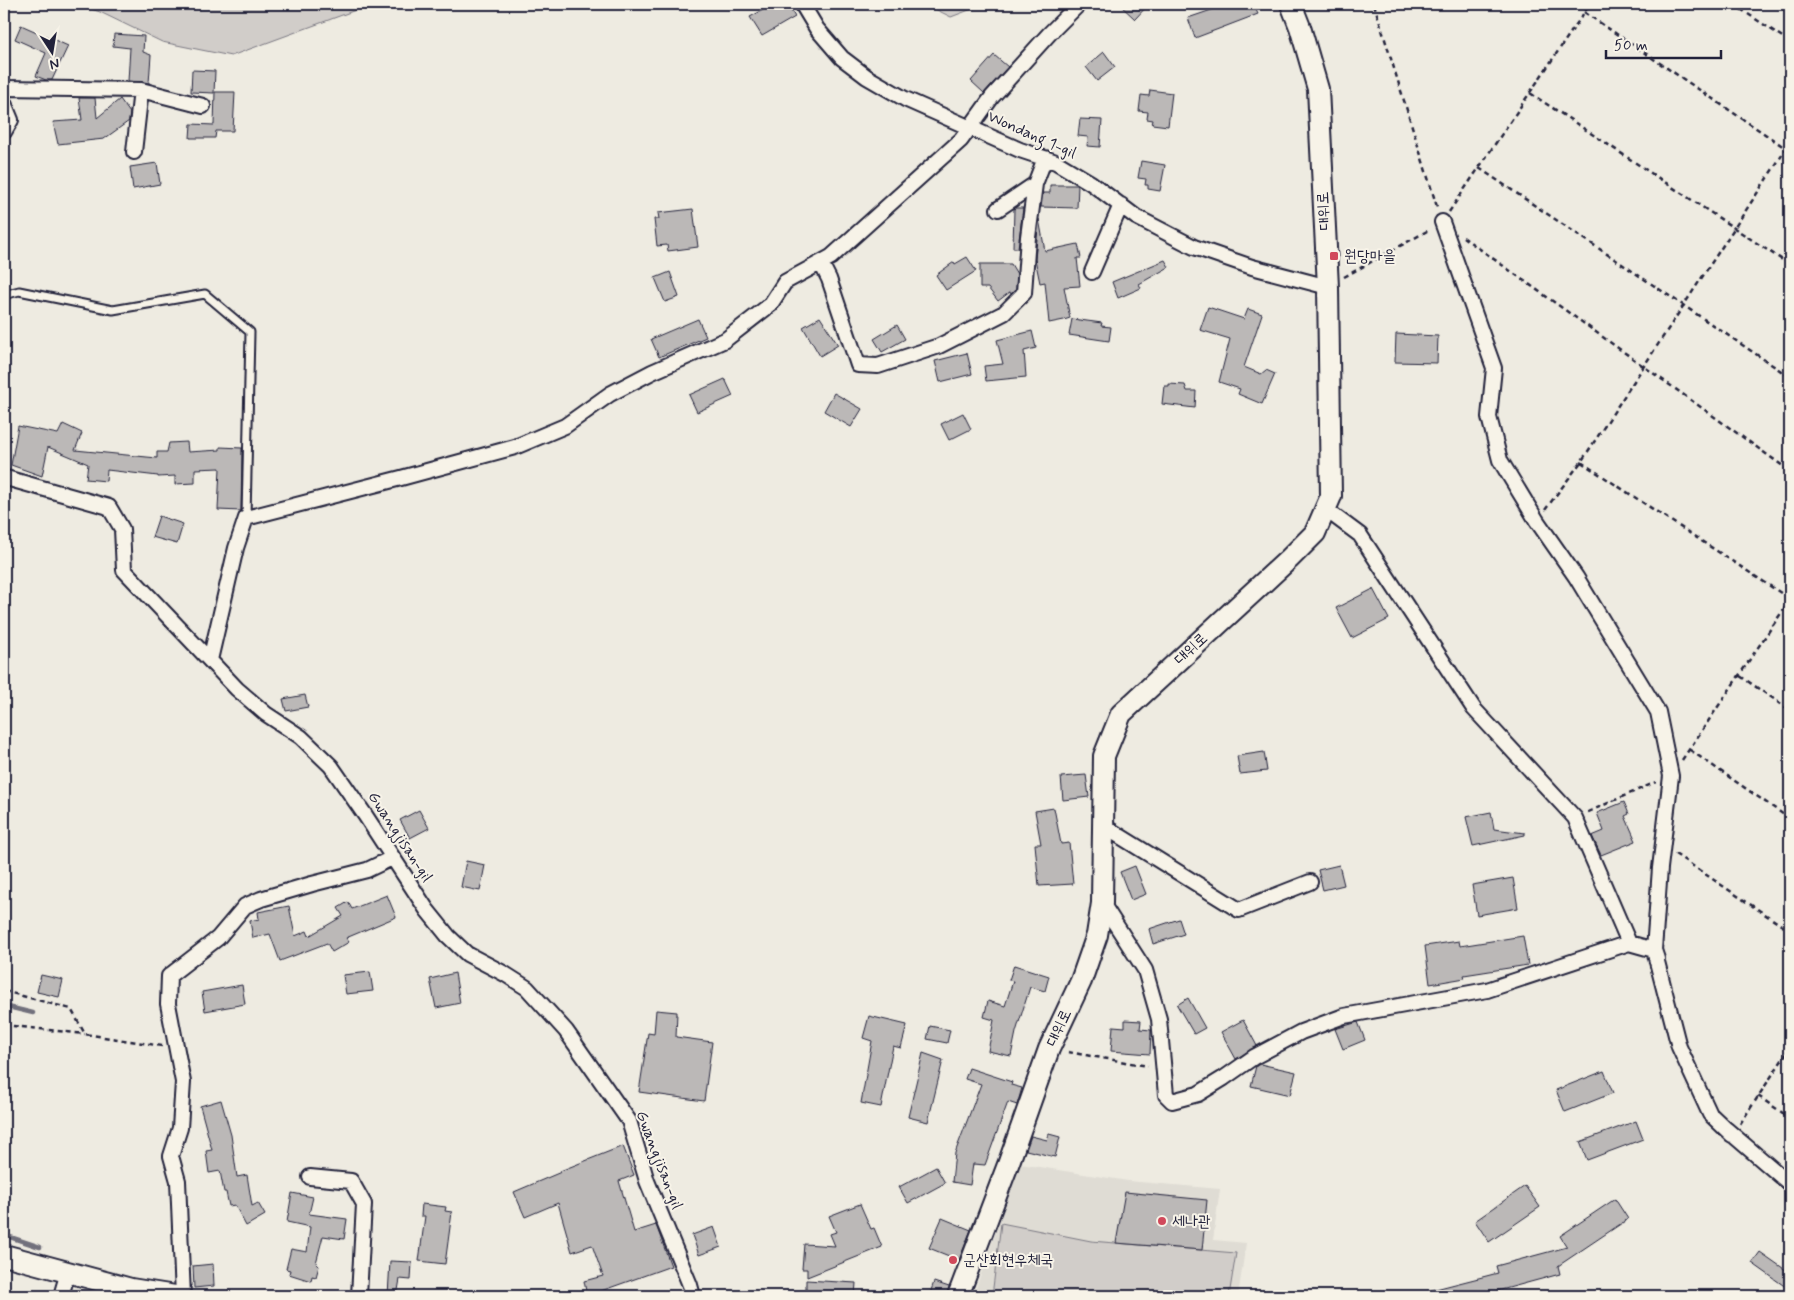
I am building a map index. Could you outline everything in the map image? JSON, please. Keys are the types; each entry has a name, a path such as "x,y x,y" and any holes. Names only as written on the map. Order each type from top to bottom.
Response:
{"street":[{"name":"Wondang 1-gil","path":"802,4 817,29 842,58 867,76 905,98 1020,150 1056,162 1091,182 1136,217 1194,246 1252,267 1328,287"},
{"path":"210,660 236,548 246,518 516,447 565,426 610,394 652,372 725,340 770,304 785,282 831,257 961,140 992,97 1079,4"},
{"name":"대위로","path":"958,1296 1009,1162 1049,1049 1081,981 1097,935 1102,903 1104,756 1121,714 1315,533 1331,496 1328,287 1318,89 1300,27 1291,4"},
{"path":"4,88 141,90 203,106"},
{"path":"134,152 141,90"},
{"path":"4,103 10,120 4,132"},
{"path":"821,263 829,279 858,365 878,366 940,346 1004,313 1024,293 1028,237 1035,184 1044,158"},
{"path":"998,209 1035,184"},
{"path":"1092,272 1121,205"},
{"path":"1442,222 1494,368 1489,417 1500,460 1537,521 1576,577 1658,712 1671,776 1660,868 1654,950 1679,1047 1713,1116 1732,1135 1790,1184"},
{"name":"Gwangjisan-gil","path":"4,480 6,478 109,507 122,529 124,570 237,689 266,714 301,737 330,766 365,815 427,910 448,936 467,954 527,988 566,1031 629,1121 647,1181 693,1296"},
{"path":"1325,510 1360,535 1474,708 1575,818 1629,943"},
{"path":"1102,825 1239,910 1310,882"},
{"path":"183,1296 178,1181 171,1156 180,1128 183,1082 178,1048 168,1004 169,976 218,938 245,906 261,899 367,870 392,858"},
{"path":"1102,903 1145,970 1159,1019 1166,1095 1172,1101 1198,1094 1254,1057 1301,1032 1344,1016 1487,990 1629,943 1654,950"},
{"path":"310,1177 351,1181 364,1204 359,1296"},
{"path":"4,1255 68,1272 131,1292 175,1296"},
{"path":"61,1296 68,1272"}],"lane":[{"path":"4,295 19,291 112,310 205,294 250,332 246,518"}],"path":[{"path":"1374,4 1442,222 1790,471"},
{"path":"1328,287 1442,222 1590,4"},
{"path":"1733,4 1790,42"},
{"path":"1584,12 1790,151"},
{"path":"1530,93 1790,265"},
{"path":"1537,521 1581,462 1790,143"},
{"path":"1479,168 1790,377"},
{"path":"1575,818 1671,776 1790,600 1581,462"},
{"path":"1740,676 1790,710"},
{"path":"1690,750 1790,819"},
{"path":"1663,846 1790,931"},
{"path":"4,991 71,1009 85,1034"},
{"path":"4,1025 85,1034 178,1048"},
{"path":"1732,1135 1790,1048"},
{"path":"1049,1049 1164,1069"},
{"path":"1758,1096 1790,1118"}],"shaded area":[{"path":"76,4 372,4 231,56 162,42 100,12"},
{"path":"925,4 985,4 951,17"},
{"path":"1020,1164 1128,1181 1220,1189 1213,1240 1246,1243 1238,1296 973,1296"},
{"path":"1001,1223 1091,1241 1236,1253 1229,1296 992,1296"}],"building":[{"path":"774,4 787,4 795,17 762,36 750,17"},
{"path":"1119,4 1149,4 1135,19"},
{"path":"1229,4 1253,4 1258,14 1195,38 1188,18"},
{"path":"21,25 68,46 52,80 36,76 46,53 15,39"},
{"path":"114,34 144,36 143,52 151,55 149,83 128,81 130,48 113,46"},
{"path":"1104,52 1115,67 1097,81 1086,67"},
{"path":"994,55 1008,67 984,93 971,81"},
{"path":"192,70 215,71 214,93 191,92"},
{"path":"1150,90 1172,93 1168,126 1152,124 1153,120 1147,119 1148,112 1139,111 1141,95 1149,96"},
{"path":"215,92 235,92 233,131 216,131 215,138 190,138 191,124 214,125"},
{"path":"79,98 95,98 97,118 120,99 130,113 129,121 104,139 58,144 53,122 82,120"},
{"path":"1080,119 1102,120 1100,147 1087,146 1088,137 1078,136"},
{"path":"1141,161 1165,165 1160,191 1148,189 1148,185 1145,185 1146,179 1138,178"},
{"path":"157,163 160,184 133,189 130,167"},
{"path":"1050,185 1078,185 1077,208 1041,207 1043,193 1050,193"},
{"path":"1015,208 1023,208 1018,248 1013,248"},
{"path":"693,209 698,247 668,251 667,245 657,246 654,219 659,219 658,213"},
{"path":"1039,219 1045,251 1078,244 1081,258 1077,258 1080,286 1064,287 1070,318 1049,323 1045,282 1040,283 1035,259"},
{"path":"967,257 976,271 946,290 936,275 954,262 955,264"},
{"path":"1165,260 1169,267 1139,284 1141,288 1118,298 1112,282"},
{"path":"980,264 1011,264 1017,274 1016,289 998,301 988,288 980,288"},
{"path":"670,272 679,297 665,302 655,278"},
{"path":"1208,307 1244,319 1248,309 1262,314 1244,367 1261,374 1266,370 1275,374 1262,404 1238,394 1240,389 1219,382 1230,339 1200,330"},
{"path":"820,317 838,345 820,356 803,327"},
{"path":"698,319 706,337 659,357 651,339"},
{"path":"1072,319 1102,323 1101,326 1111,327 1109,341 1069,335"},
{"path":"897,325 905,339 882,352 874,339"},
{"path":"1032,331 1036,348 1024,351 1026,377 986,381 984,366 1003,364 997,340"},
{"path":"1396,334 1438,336 1437,363 1395,362"},
{"path":"967,353 972,374 940,382 935,361"},
{"path":"725,379 733,396 697,412 689,395"},
{"path":"1169,384 1185,385 1187,391 1196,391 1195,408 1162,404 1164,386 1169,386"},
{"path":"834,393 862,409 851,427 824,411"},
{"path":"963,413 971,429 949,440 941,424"},
{"path":"63,424 82,433 75,450 157,458 157,452 167,452 169,443 187,442 188,452 220,450 220,447 242,448 241,511 218,510 220,468 195,469 195,483 175,484 175,476 158,477 107,470 106,481 86,479 88,464 48,447 42,476 11,465 18,426 58,434"},
{"path":"159,516 183,524 177,544 152,537"},
{"path":"1373,589 1389,619 1352,638 1336,608"},
{"path":"305,695 308,707 286,711 283,699"},
{"path":"1264,752 1267,771 1240,774 1237,756"},
{"path":"1086,775 1089,797 1063,800 1061,777"},
{"path":"1624,802 1629,814 1625,816 1636,841 1601,855 1592,836 1604,831 1597,813"},
{"path":"1054,808 1061,844 1069,843 1073,884 1039,886 1035,844 1041,844 1035,811"},
{"path":"419,810 429,828 410,838 400,820"},
{"path":"1491,812 1494,829 1525,833 1525,835 1473,846 1466,817"},
{"path":"466,861 485,865 480,891 461,887"},
{"path":"1339,865 1344,885 1323,890 1318,870"},
{"path":"1135,866 1146,894 1131,900 1120,872"},
{"path":"1513,878 1518,908 1477,915 1472,885"},
{"path":"387,895 396,917 346,938 349,942 332,952 327,943 280,961 270,934 253,938 250,921 259,919 258,912 289,906 295,936 307,931 309,936 343,916 338,908 348,902 352,909"},
{"path":"1179,919 1184,934 1153,944 1149,929"},
{"path":"1523,936 1528,965 1464,975 1465,978 1430,984 1425,946 1459,941 1460,946"},
{"path":"1014,965 1049,976 1045,991 1030,987 1016,1032 1011,1056 988,1051 994,1020 984,1017 988,1001 1005,1006 1013,981 1009,980"},
{"path":"370,972 373,991 346,994 343,975"},
{"path":"455,973 460,1003 436,1008 430,979"},
{"path":"41,975 63,980 59,997 37,992"},
{"path":"242,985 245,1004 205,1011 202,992"},
{"path":"1188,998 1205,1028 1194,1034 1177,1005"},
{"path":"656,1010 677,1012 676,1037 712,1042 704,1101 639,1092 648,1033 654,1034"},
{"path":"869,1016 907,1025 901,1048 893,1046 881,1107 861,1103 872,1041 863,1038"},
{"path":"1125,1020 1141,1021 1140,1029 1151,1030 1150,1054 1111,1051 1113,1026 1125,1027"},
{"path":"1243,1020 1257,1046 1236,1059 1221,1032"},
{"path":"1358,1022 1365,1040 1343,1049 1335,1029"},
{"path":"930,1026 950,1030 947,1043 927,1039"},
{"path":"923,1053 943,1060 928,1122 908,1117"},
{"path":"1260,1064 1296,1072 1290,1095 1251,1086 1256,1066"},
{"path":"969,1068 1012,1082 1011,1085 1022,1088 1017,1105 1008,1102 985,1165 973,1164 970,1185 952,1182 955,1153 981,1084 965,1079"},
{"path":"1604,1071 1613,1093 1565,1112 1556,1090"},
{"path":"221,1100 231,1135 237,1177 247,1175 252,1206 258,1203 265,1215 246,1226 235,1205 229,1206 220,1171 209,1173 206,1151 212,1150 200,1106"},
{"path":"1636,1121 1643,1139 1587,1160 1580,1142"},
{"path":"1049,1134 1060,1137 1055,1157 1026,1150 1031,1136 1047,1140"},
{"path":"623,1146 634,1175 619,1181 634,1232 656,1225 671,1266 587,1296 584,1281 603,1276 592,1245 572,1252 558,1203 525,1217 514,1192"},
{"path":"936,1167 945,1183 908,1203 899,1187"},
{"path":"1525,1186 1540,1207 1489,1242 1475,1221"},
{"name":"세나관","path":"1125,1192 1207,1200 1202,1250 1116,1243"},
{"path":"292,1193 313,1197 309,1214 347,1219 344,1239 323,1236 316,1263 319,1266 316,1277 312,1276 311,1281 289,1274 290,1270 286,1269 291,1249 307,1252 310,1227 287,1222"},
{"path":"1615,1199 1628,1219 1558,1266 1560,1274 1490,1293 1491,1296 1425,1296 1424,1292 1498,1273 1496,1266 1567,1247 1560,1236"},
{"path":"422,1204 446,1207 445,1211 452,1212 445,1264 419,1261 425,1216 421,1216"},
{"path":"860,1204 871,1229 874,1228 882,1247 807,1277 807,1269 802,1269 804,1244 835,1246 830,1234 836,1232 829,1216"},
{"path":"942,1218 971,1230 959,1260 929,1248"},
{"path":"714,1227 721,1247 699,1255 692,1235"},
{"path":"1760,1252 1790,1273 1790,1290 1752,1263"},
{"path":"390,1261 412,1262 411,1280 400,1279 397,1296 388,1296"},
{"path":"213,1264 214,1286 194,1288 193,1266"},
{"path":"806,1280 856,1283 855,1296 806,1296"},
{"path":"934,1282 949,1287 946,1296 929,1296"}],"waterway":[{"path":"4,1006 33,1013"},
{"path":"4,1235 40,1247"}],"place":[{"name":"원당마을","path":"1334,256"},
{"name":"세나관","path":"1162,1221"},
{"name":"군산회현우체국","path":"953,1260"}]}
